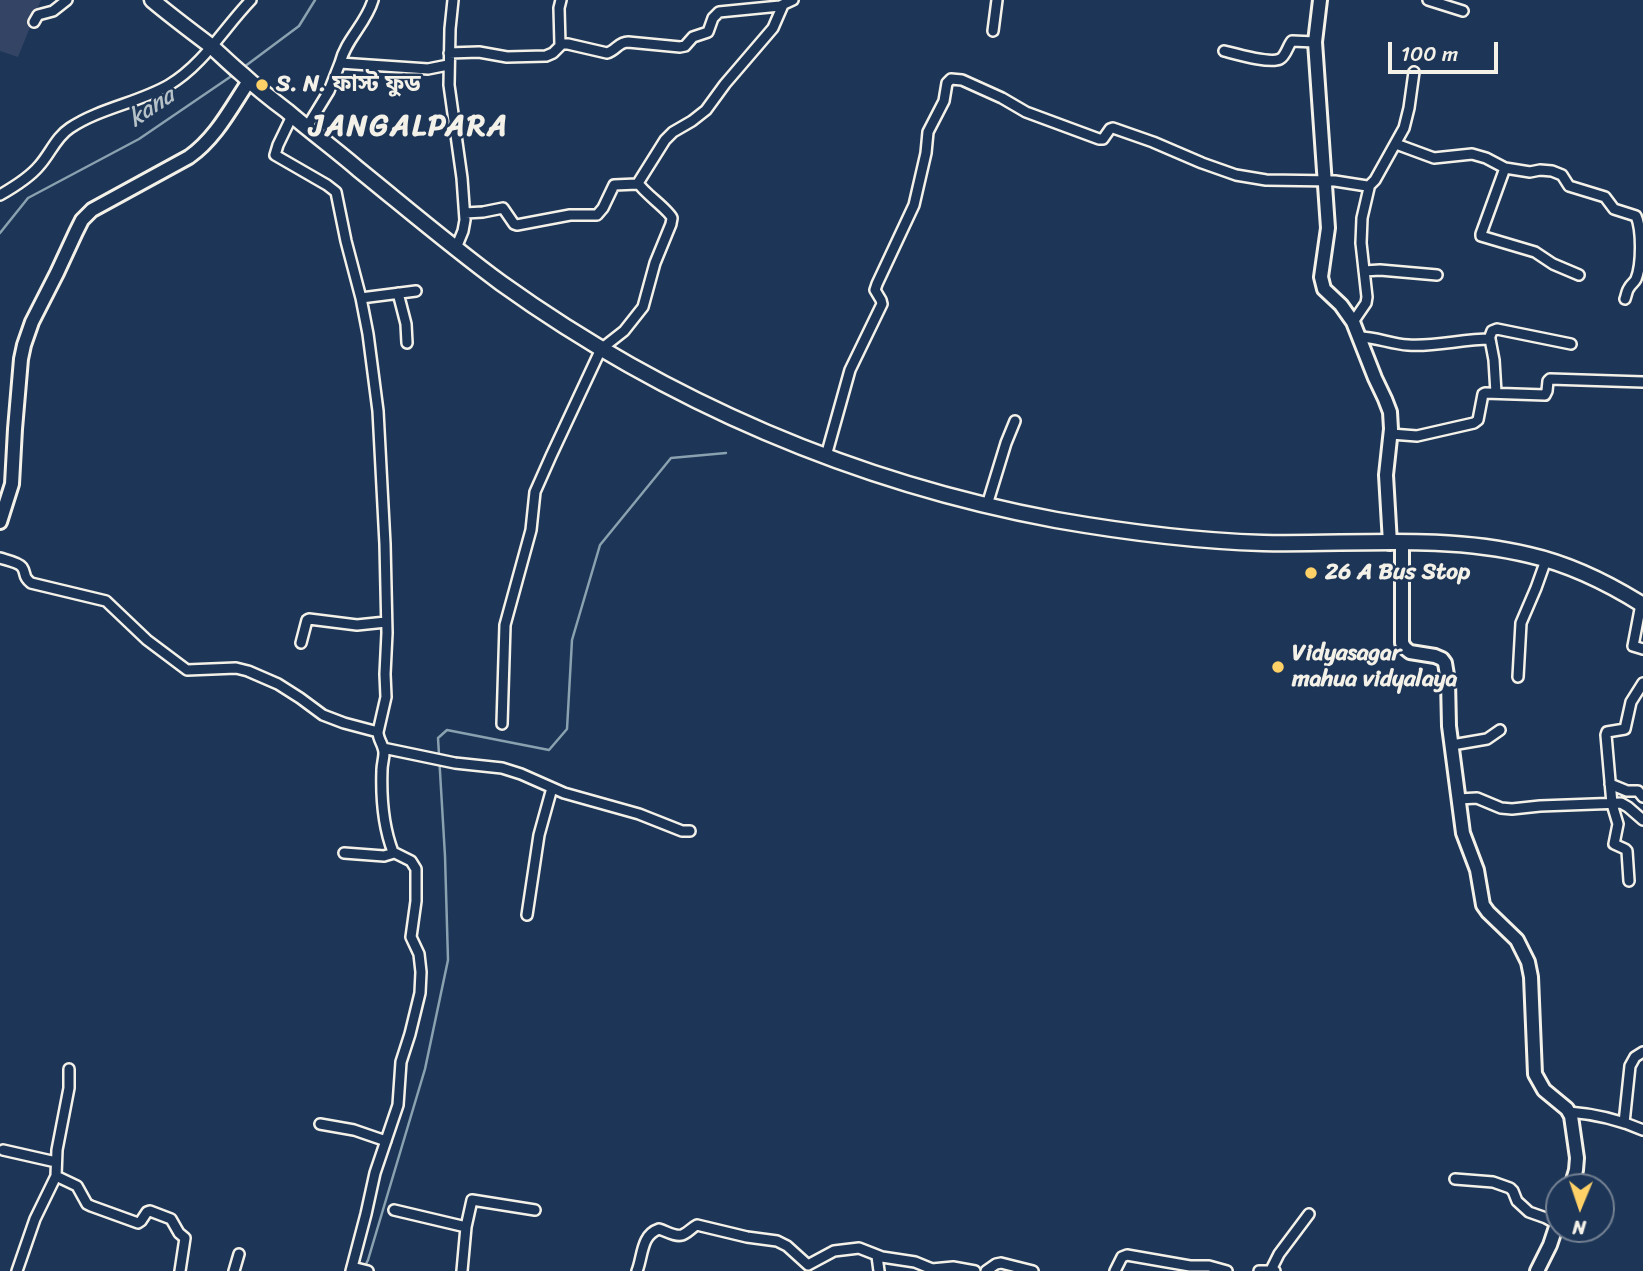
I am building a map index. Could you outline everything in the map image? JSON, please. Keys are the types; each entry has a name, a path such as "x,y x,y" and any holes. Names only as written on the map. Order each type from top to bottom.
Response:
{"main road":[{"path":"152,0 456,248 534,306 651,378 738,421 888,478 1055,520 1175,538 1260,543 1483,546 1546,559 1583,573 1642,604"}],"street":[{"path":"33,22 40,14 53,11 66,0"},
{"path":"0,195 39,167 70,128 168,85 196,65 251,0"},
{"path":"307,127 329,91 347,45 364,22 373,0"},
{"path":"453,0 448,65 465,213 463,231 456,248"},
{"path":"560,46 561,0"},
{"path":"449,53 479,52 507,57 547,56 565,44 611,53 625,42 682,47 695,36 708,32 713,18 719,12 783,5 793,0"},
{"path":"993,31 997,0"},
{"path":"1320,0 1315,42 1328,228 1321,277 1324,289 1341,305 1353,322 1391,417 1386,475 1396,543 1402,643 1410,652 1435,656 1445,663 1449,726 1463,833 1477,870 1483,905 1514,936 1528,962 1535,1074 1544,1090 1569,1112 1599,1116 1643,1130"},
{"path":"1428,0 1463,11"},
{"path":"637,184 665,140 706,110 773,28 783,5"},
{"path":"1224,51 1261,59 1278,59 1283,56 1292,41 1315,42"},
{"path":"341,63 428,69 448,65"},
{"path":"1353,322 1366,303 1367,289 1361,243 1362,218 1368,187 1376,180 1404,128 1414,72"},
{"path":"0,522 12,484 24,345 32,322 76,232 87,215 100,205 189,157 201,147 218,128 246,78"},
{"path":"826,456 850,370 882,304 875,290 914,205 928,132 942,108 948,80 962,80 1026,112 1101,140 1113,128 1236,175 1266,180 1324,180 1368,187"},
{"path":"292,116 275,155 335,192 371,352 378,411 385,544 386,701 378,737 383,748 384,811 394,853"},
{"path":"1396,144 1434,158 1472,154 1504,168 1556,172 1572,187 1605,197 1614,209 1636,216 1640,254 1636,278 1625,299"},
{"path":"1504,168 1481,236 1535,252 1553,264 1579,275"},
{"path":"465,213 502,208 516,225 570,215 595,215 600,213 614,185 637,184 669,214 672,221 655,264 643,307 624,331 601,349 535,492 531,530 505,625 502,724"},
{"path":"1364,271 1437,275"},
{"path":"361,298 416,291"},
{"path":"398,293 406,324 407,343"},
{"path":"1496,393 1494,360 1489,339 1492,331 1497,329 1571,344"},
{"path":"1359,337 1415,346 1489,339"},
{"path":"1391,434 1417,436 1474,423 1478,420 1484,393 1545,395 1550,379 1643,382"},
{"path":"987,505 1015,421"},
{"path":"0,558 21,566 26,579 37,585 106,601 118,615 184,669 194,671 236,668 248,671 278,684 323,715 378,732"},
{"path":"1518,677 1521,623 1546,559"},
{"path":"1642,604 1633,646 1643,649"},
{"path":"301,643 308,619 357,625 386,622"},
{"path":"1629,881 1627,851 1614,844 1618,824 1612,804 1606,734 1625,729 1631,702 1643,683"},
{"path":"1452,746 1487,739 1500,730"},
{"path":"383,748 455,763 502,768 586,800 639,814 682,831 690,831"},
{"path":"1610,784 1627,790 1639,790 1643,797"},
{"path":"527,915 539,835 552,788"},
{"path":"1458,799 1477,798 1501,808 1512,809 1623,804 1643,820"},
{"path":"344,853 384,856 394,853 411,861 416,869 416,901 411,937 419,954 421,972 418,1003 401,1062 399,1099 375,1173 351,1269 368,1271"},
{"path":"1624,1123 1630,1066 1635,1057 1643,1052"},
{"path":"17,1271 55,1176 58,1142 69,1088 69,1069"},
{"path":"1569,1112 1577,1153 1575,1173"},
{"path":"320,1124 354,1130 386,1140"},
{"path":"3,1150 56,1163"},
{"path":"55,1176 77,1186 87,1204 97,1209 138,1223 147,1212 171,1219 179,1233 186,1238 180,1271"},
{"path":"1455,1179 1493,1182 1510,1188 1517,1201 1529,1212 1545,1218"},
{"path":"462,1271 466,1227 473,1200 535,1210"},
{"path":"394,1210 466,1227"},
{"path":"1259,1271 1274,1270 1279,1254 1309,1214"},
{"path":"637,1271 645,1242 651,1232 659,1229 681,1235 697,1226 777,1241 787,1246 808,1265 836,1250 859,1248 877,1256 911,1261 932,1269 953,1267 975,1271"},
{"path":"1537,1271 1551,1243"},
{"path":"234,1271 239,1254"},
{"path":"1115,1271 1122,1257 1129,1255 1227,1271"},
{"path":"877,1256 879,1271"},
{"path":"986,1271 1001,1263 1033,1271"}],"shaded area":[{"path":"0,0 41,0 18,57 0,51"}],"waterway":[{"name":"kana","path":"244,67 299,26 315,0"},
{"name":"kana","path":"0,233 28,198 139,139 233,75"},
{"path":"364,1268 425,1069 448,960 438,738 447,730 549,750 567,729 572,640 600,545 671,458 726,453"}],"place":[{"name":"S. N. ফাস্ট ফুড","path":"262,85"},
{"name":"26 A Bus Stop","path":"1311,573"},
{"name":"Vidyasagar mahua vidyalaya","path":"1278,667"}],"district":[{"name":"JANGALPARA","path":"409,127"}]}
